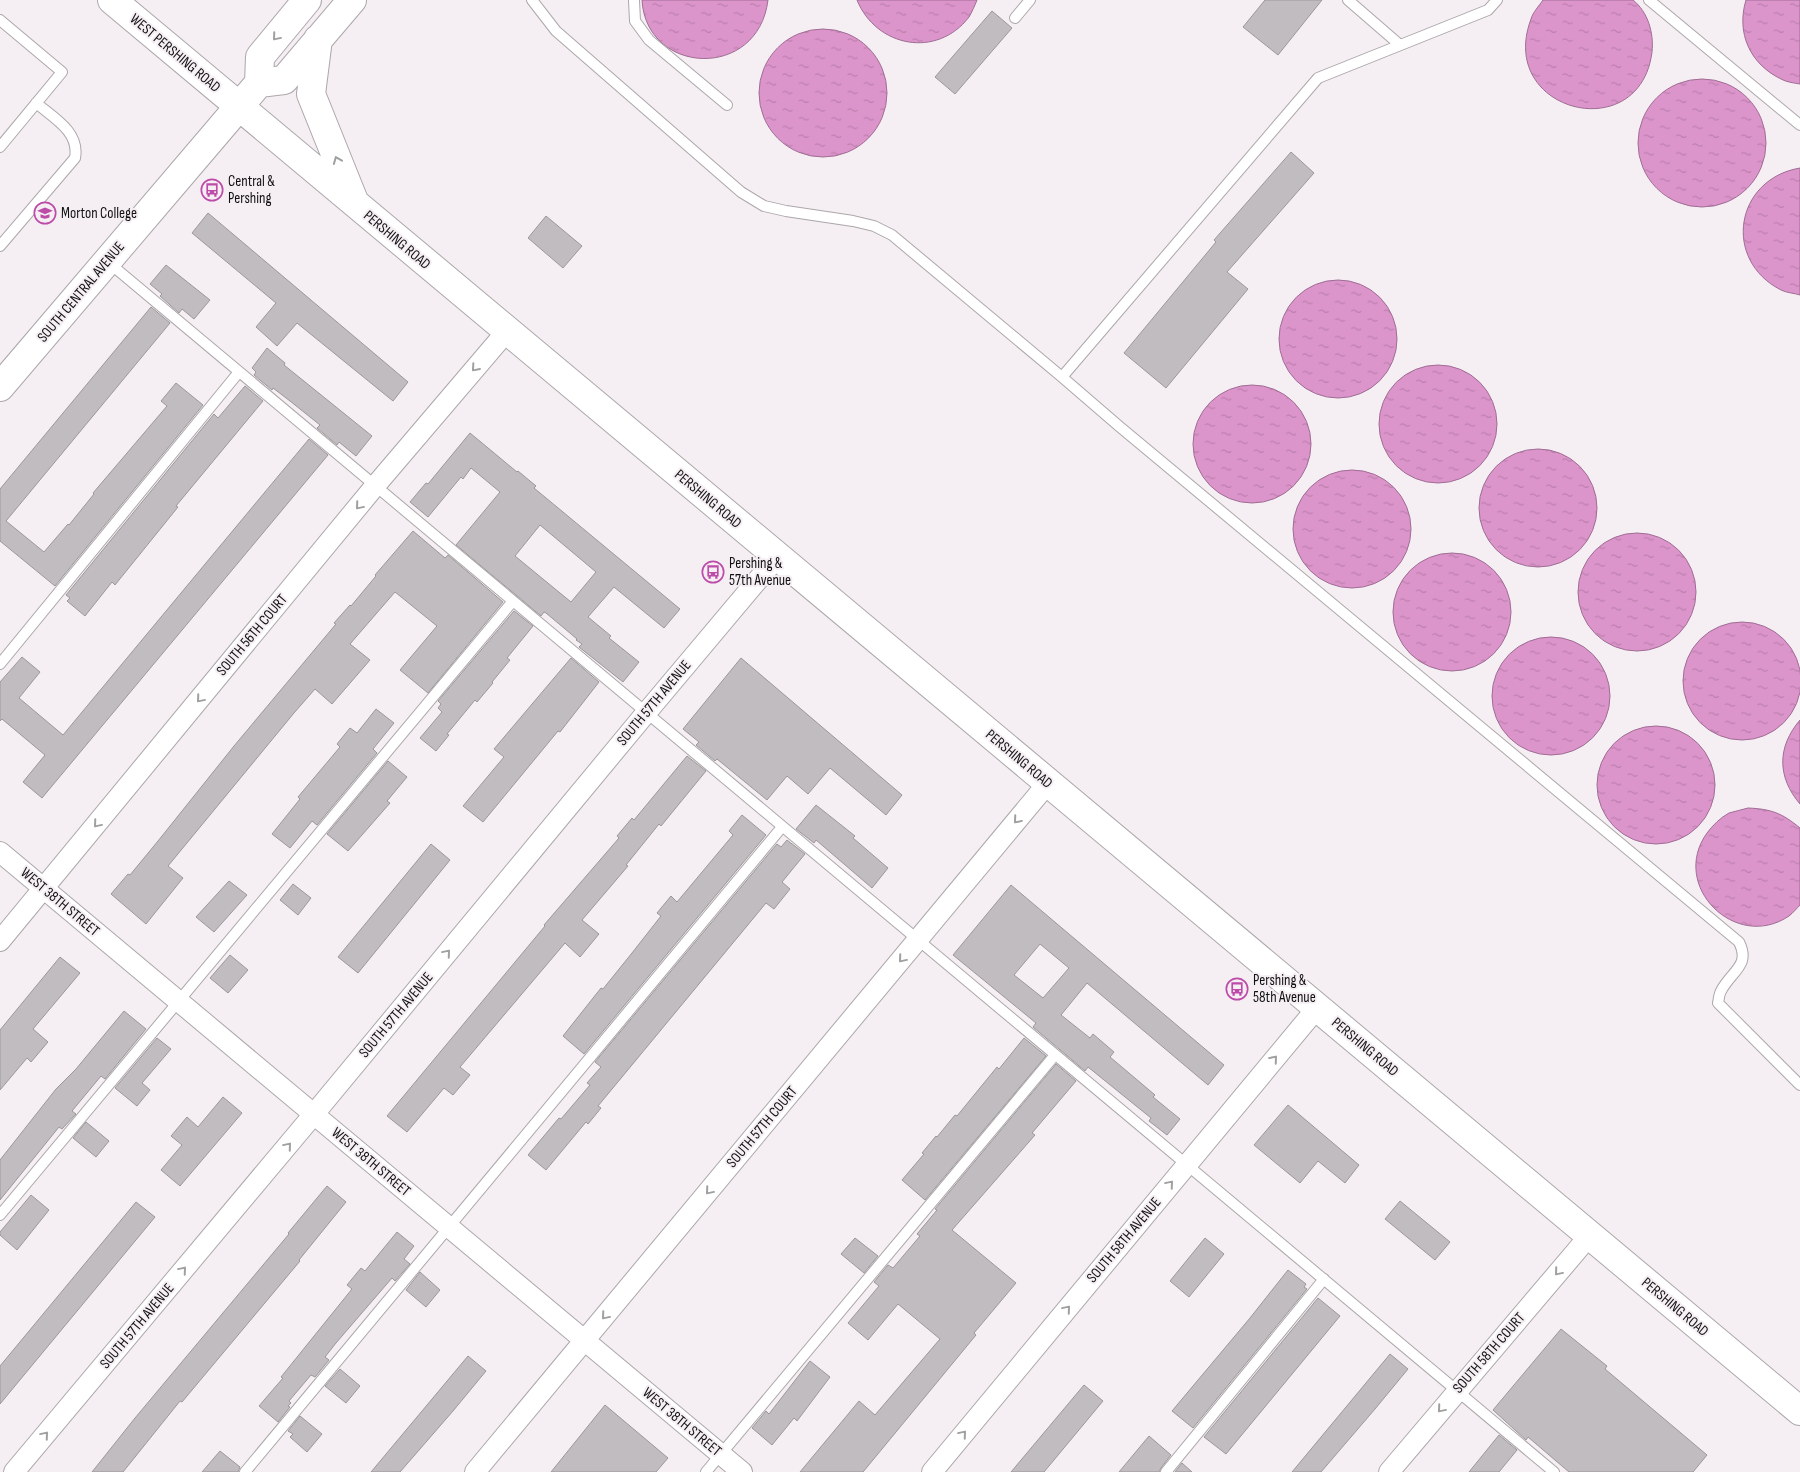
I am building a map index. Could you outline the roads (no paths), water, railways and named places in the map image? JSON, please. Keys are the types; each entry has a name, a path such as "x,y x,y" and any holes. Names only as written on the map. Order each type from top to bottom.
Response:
{"main road":[{"name":"WEST PERSHING ROAD","path":"112,0 238,107"},
{"path":"307,0 260,57 258,83 284,80 352,0"},
{"path":"318,40 311,94 356,205"},
{"name":"SOUTH CENTRAL AVENUE","path":"0,387 258,83"},
{"name":"PERSHING ROAD","path":"238,107 1800,1410"}],"street":[{"name":"SOUTH 56TH COURT","path":"0,941 375,486 507,331"},
{"name":"SOUTH 57TH AVENUE","path":"14,1472 777,557"},
{"name":"SOUTH 57TH COURT","path":"475,1472 1048,783"},
{"name":"WEST 38TH STREET","path":"0,852 742,1472"},
{"name":"SOUTH 58TH AVENUE","path":"932,1472 1317,1008"},
{"name":"SOUTH 58TH COURT","path":"1389,1472 1590,1235"}],"lane":[{"path":"532,0 556,31 741,192 764,206 853,221 874,226 892,235 1127,434 1739,942 1744,955 1742,963 1721,991 1718,1003 1800,1085"},
{"path":"634,0 635,21 649,40 728,105"},
{"path":"1015,18 1030,0"},
{"path":"1348,0 1400,45"},
{"path":"1062,377 1318,78 1488,10 1496,0"},
{"path":"1649,0 1800,126"},
{"path":"0,20 62,72 0,147"},
{"path":"0,246 75,158 77,148 70,132 36,103"},
{"path":"107,262 1554,1472"},
{"path":"0,664 239,372"},
{"path":"0,1215 513,601"},
{"path":"245,1472 782,827"},
{"path":"706,1472 1055,1055"},
{"path":"1166,1472 1324,1279"}],"water":[{"path":"642,0 768,0 760,26 745,45 725,55 703,58 681,54 662,43 648,25"},
{"path":"857,0 977,0 969,17 956,30 941,39 925,42 908,42 892,37 878,28 866,16"},
{"path":"1543,0 1633,0 1643,11 1649,23 1652,38 1652,52 1642,82 1623,100 1599,108 1574,106 1551,96 1533,77 1526,51 1531,19"},
{"path":"1746,0 1800,0 1800,84 1785,81 1770,73 1754,56 1748,46 1743,24"},
{"path":"823,29 847,34 868,48 882,69 887,93 882,117 868,138 847,152 823,157 799,152 778,138 764,117 759,93 764,69 778,48 799,34"},
{"path":"1702,79 1726,84 1747,98 1761,119 1766,143 1761,167 1747,188 1726,202 1702,207 1678,202 1657,188 1643,167 1638,143 1643,119 1657,98 1678,84"},
{"path":"1800,168 1800,295 1781,290 1762,277 1750,260 1744,241 1744,222 1750,204 1761,187 1778,175"},
{"path":"1338,280 1361,285 1380,297 1392,316 1397,339 1392,362 1380,381 1361,393 1338,398 1315,393 1296,381 1284,362 1279,339 1284,316 1296,297 1315,285"},
{"path":"1438,365 1461,370 1480,382 1492,401 1497,424 1492,447 1480,466 1461,478 1438,483 1415,478 1396,466 1384,447 1379,424 1384,401 1396,382 1415,370"},
{"path":"1252,385 1275,390 1294,402 1306,421 1311,444 1306,467 1294,486 1275,498 1252,503 1229,498 1210,486 1198,467 1193,444 1198,421 1210,402 1229,390"},
{"path":"1538,449 1561,454 1580,466 1592,485 1597,508 1592,531 1580,550 1561,562 1538,567 1515,562 1496,550 1484,531 1479,508 1484,485 1496,466 1515,454"},
{"path":"1352,470 1375,475 1394,487 1406,506 1411,529 1406,552 1394,571 1375,583 1352,588 1329,583 1310,571 1298,552 1293,529 1298,506 1310,487 1329,475"},
{"path":"1637,533 1660,538 1679,550 1691,569 1696,592 1691,615 1679,634 1660,646 1637,651 1614,646 1595,634 1583,615 1578,592 1583,569 1595,550 1614,538"},
{"path":"1452,553 1464,554 1475,558 1494,570 1506,589 1510,600 1510,624 1506,635 1494,654 1475,666 1464,670 1452,671 1440,670 1429,666 1410,654 1398,635 1394,624 1393,612 1394,600 1398,589 1410,570 1429,558 1440,554"},
{"path":"1742,622 1765,627 1784,639 1796,658 1801,681 1796,704 1784,723 1765,735 1742,740 1719,735 1700,723 1688,704 1683,681 1688,658 1700,639 1719,627"},
{"path":"1551,637 1574,642 1593,654 1605,673 1610,696 1605,719 1593,738 1574,750 1551,755 1528,750 1509,738 1497,719 1492,696 1497,673 1509,654 1528,642"},
{"path":"1800,720 1800,804 1792,794 1787,783 1783,762 1787,741 1792,730"},
{"path":"1656,726 1679,731 1698,743 1710,762 1715,785 1710,808 1698,827 1679,839 1656,844 1633,839 1614,827 1602,808 1597,785 1602,762 1614,743 1633,731"},
{"path":"1748,808 1763,809 1776,813 1800,828 1800,905 1789,916 1769,925 1748,926 1730,920 1714,908 1702,892 1696,873 1697,853 1709,830 1729,813"}],"place":[{"name":"Central & Pershing","path":"212,190"},
{"name":"Morton College","path":"45,213"},
{"name":"Pershing & 57th Avenue","path":"713,572"},
{"name":"Pershing & 58th Avenue","path":"1237,989"}]}
